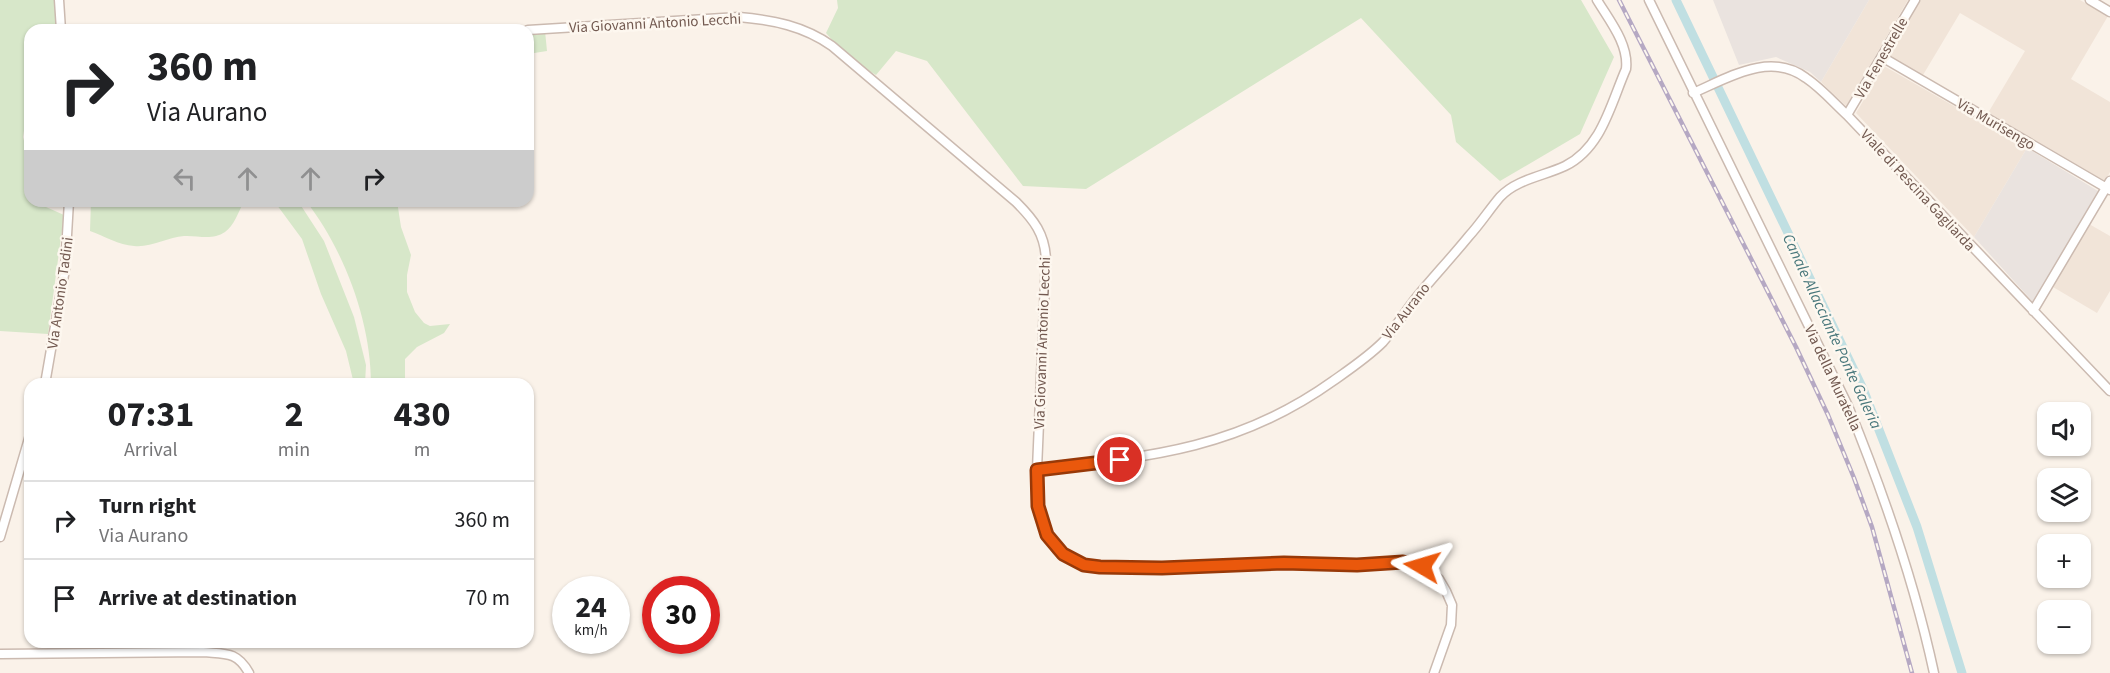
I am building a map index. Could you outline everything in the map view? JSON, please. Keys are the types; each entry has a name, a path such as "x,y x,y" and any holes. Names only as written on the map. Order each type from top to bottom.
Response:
{"street":[{"path":"59,0 61,24"},
{"name":"Via Aurano","path":"1037,470 1171,453 1227,437 1283,412 1315,394 1364,359 1383,341 1502,195 1522,182 1565,166 1582,155 1593,144 1627,62 1625,49 1597,0"},
{"name":"Via della Muratella","path":"1649,0 1848,406 1913,586 1934,673"},
{"name":"Via Fenestrelle","path":"1847,115 1915,0"},
{"path":"2090,0 2110,12"},
{"name":"Via Giovanni Antonio Lecchi","path":"534,30 739,17 766,20 819,36 1016,202 1038,226 1046,251 1037,470 1038,506 1047,535 1063,554 1084,565 1100,567 1162,568 1284,563 1357,565 1403,562 1422,566 1443,584 1453,612 1449,632 1434,673"},
{"name":"Via Murisengo","path":"1882,57 2109,186"},
{"name":"Viale di Pescina Gagliarda","path":"1694,93 1751,69 1768,66 1785,67 1807,78 1847,115 2110,391"},
{"path":"2033,311 2109,186"},
{"name":"Via Antonio Tadini","path":"46,378 66,269 69,207"},
{"path":"0,537 24,455"},
{"path":"0,654 203,652 227,654 240,658 249,673"}],"shaded area":[{"path":"1713,0 1869,0 1821,82 1810,72 1776,57 1739,65"},
{"path":"1869,0 1908,0 1846,106 1821,82"},
{"path":"1920,0 2080,0 2108,16 2071,79 2110,102 2110,172 2104,183 1988,113 2025,51 1960,13 1923,75 1887,55"},
{"path":"1884,66 2027,148 1974,237 1856,113"},
{"path":"2027,148 2098,191 2033,302 1974,237"},
{"path":"2089,224 2110,236 2110,291 2097,313 2053,287"}],"green space":[{"path":"0,0 55,0 57,24 24,24 24,207 46,207 64,215 48,334 0,331"},
{"path":"837,0 1581,0 1614,57 1580,134 1500,181 1456,142 1451,115 1361,18 1086,189 1023,186 927,61 896,51 876,75 849,59 826,33 838,8"},
{"path":"545,31 547,51 534,53 534,32"},
{"path":"91,207 241,207 225,232 210,237 178,237 140,246 123,244 90,231"},
{"path":"278,207 302,207 324,241 354,317 366,365 365,378 353,378 346,351 321,294 302,239"},
{"path":"310,207 398,207 401,227 411,255 407,275 407,292 415,312 424,323 430,326 450,324 444,333 417,347 405,359 405,378 371,378 366,336 353,287 320,220"}],"waterway":[{"name":"Canale Allacciante Ponte Galeria","path":"1676,0 1863,389 1917,527 1962,673"}],"railway":[{"path":"1619,0 1796,347 1828,415 1872,527 1912,673"}],"route":[{"path":"1120,460 1037,470 1038,506 1047,535 1058,550 1076,562 1092,567 1162,568 1284,563 1357,565 1403,562 1422,566"}]}
